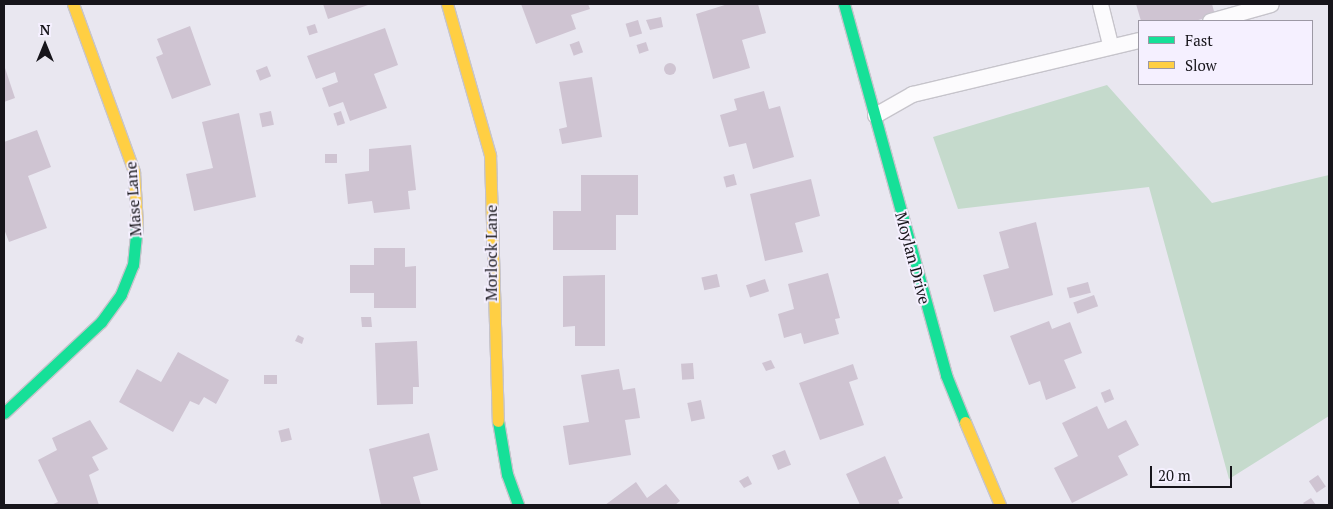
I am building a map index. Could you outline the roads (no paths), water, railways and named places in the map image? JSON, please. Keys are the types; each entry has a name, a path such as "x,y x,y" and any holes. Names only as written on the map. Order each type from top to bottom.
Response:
{"street":[{"name":"Mase Lane","path":"4,413 101,322 121,294 133,265 138,234 134,172 73,4"},
{"name":"Morlock Lane","path":"447,4 490,155 494,396 507,474 518,505"},
{"name":"Moylan Drive","path":"844,4 946,375 1000,505"}],"lane":[{"path":"1100,4 1110,44"},
{"path":"1213,20 1264,5"},
{"path":"875,115 912,94 1110,44 1138,40"}]}
